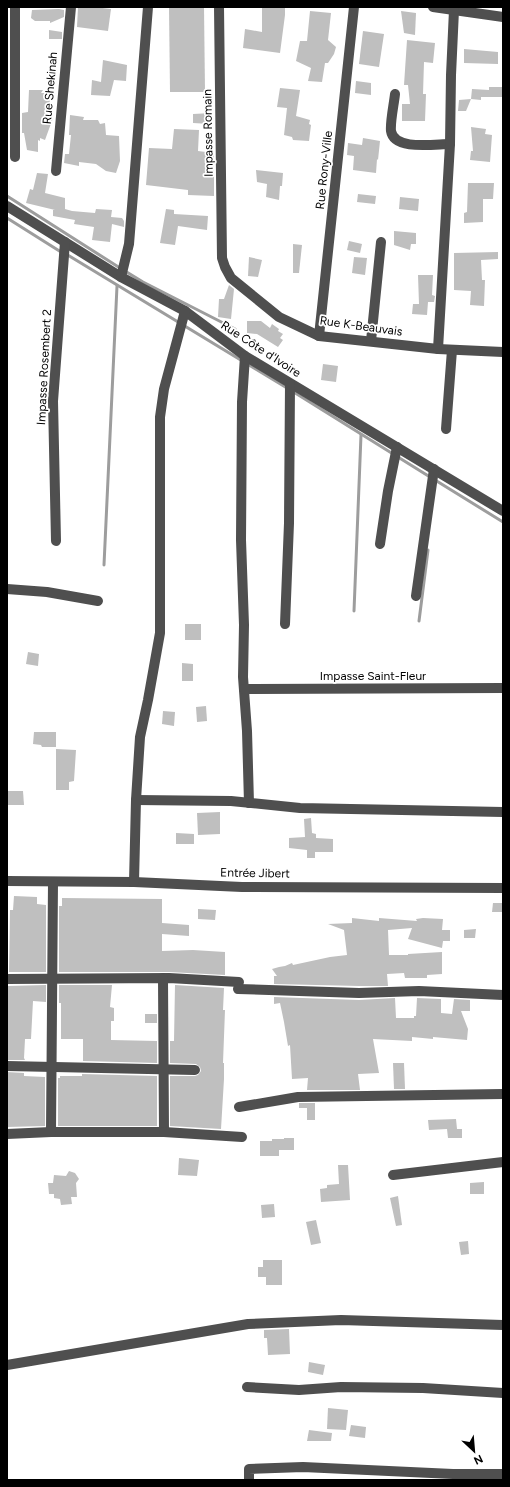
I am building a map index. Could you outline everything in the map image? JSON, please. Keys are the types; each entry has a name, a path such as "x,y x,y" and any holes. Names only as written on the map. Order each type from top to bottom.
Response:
{"street":[{"path":"15,7 15,157"},
{"name":"Rue Shekinah","path":"56,171 70,7"},
{"path":"121,277 129,244 148,7"},
{"name":"Impasse Romain","path":"219,7 222,258"},
{"name":"Rue Rony-Ville","path":"319,336 354,7"},
{"path":"433,7 503,17"},
{"path":"438,349 450,144 454,10"},
{"path":"394,94 391,131 395,139 406,144 450,144"},
{"name":"Rue Côte d'Ivoire","path":"7,206 121,277 185,311 245,356 503,511"},
{"name":"Impasse Rosembert 2","path":"56,541 53,401 65,242"},
{"path":"370,341 381,242"},
{"name":"Rue K-Beauvais","path":"222,258 231,278 273,312 319,336 438,349 503,352"},
{"path":"134,882 136,800 140,737 160,634 160,417 164,389 185,311"},
{"path":"446,429 452,350"},
{"path":"245,356 242,402 241,532 244,625 244,689 249,803"},
{"path":"285,624 289,522 290,384"},
{"path":"380,544 388,491 397,447"},
{"path":"416,596 434,469"},
{"path":"7,589 47,592 98,601"},
{"name":"Impasse Saint-Fleur","path":"244,689 503,688"},
{"path":"136,800 231,801 300,808 503,812"},
{"name":"Entrée Jibert","path":"7,882 134,882 242,887 503,888"},
{"path":"51,1132 53,882"},
{"path":"162,978 164,1132"},
{"path":"7,979 162,978 239,986 359,993 419,991 503,995"},
{"path":"7,1066 195,1070"},
{"path":"239,1107 298,1097 503,1094"},
{"path":"7,1134 51,1132 164,1132 242,1137"},
{"path":"393,1175 503,1162"},
{"path":"7,1364 248,1324 341,1320 503,1325"},
{"path":"247,1387 298,1390 341,1387 416,1388 503,1393"},
{"path":"249,1480 248,1470 303,1467 453,1474 503,1474"}],"building":[{"path":"78,7 111,9 108,31 77,27"},
{"path":"169,7 204,7 205,92 170,92"},
{"path":"262,7 285,7 280,53 243,48 245,29 262,32"},
{"path":"32,10 64,10 64,17 50,23 50,21 35,21 31,18"},
{"path":"310,11 331,13 328,40 336,47 334,54 328,63 325,63 322,82 308,81 311,68 296,61 300,41 307,41"},
{"path":"401,11 416,13 415,35 404,33"},
{"path":"49,30 62,32 62,39 49,39"},
{"path":"363,31 384,34 379,67 359,64"},
{"path":"407,40 435,43 433,63 424,62 423,94 426,94 425,121 402,121 402,104 410,104 408,85 404,85"},
{"path":"464,49 498,52 498,64 464,63"},
{"path":"103,60 127,65 126,81 114,80 110,96 91,95 92,80 101,82"},
{"path":"356,81 371,83 371,95 355,93"},
{"path":"489,87 503,87 503,97 481,97 481,100 471,99 472,89 489,90"},
{"path":"280,88 300,90 296,116 310,120 309,124 311,125 309,141 293,140 292,137 284,135 287,108 277,107"},
{"path":"29,90 43,90 41,93 50,93 49,120 53,118 45,140 40,138 40,141 38,140 38,152 27,150 24,133 22,133 22,113 28,112"},
{"path":"471,99 466,111 458,111 459,100"},
{"path":"212,113 210,124 193,123 193,114"},
{"path":"70,115 84,117 83,120 98,120 100,124 105,123 106,135 119,136 120,161 116,173 106,171 96,164 79,162 79,166 64,163 65,154 69,154 71,135 69,135"},
{"path":"471,127 486,129 485,134 492,135 490,162 470,160 471,151 473,151"},
{"path":"174,129 199,130 198,151 214,153 214,196 188,195 188,190 146,185 149,148 172,149"},
{"path":"363,138 380,141 376,173 353,170 354,156 347,155 348,143 362,145"},
{"path":"256,170 283,173 279,200 266,197 267,184 257,182"},
{"path":"37,173 48,174 45,193 65,198 65,209 95,213 96,209 112,210 111,217 122,218 124,221 124,227 112,224 110,242 92,240 94,227 74,224 75,220 53,216 53,210 55,210 26,203 30,189 33,190"},
{"path":"468,183 494,183 493,199 483,199 483,222 464,223 464,213 467,212"},
{"path":"358,194 376,196 375,204 357,202"},
{"path":"400,197 419,199 418,211 399,209"},
{"path":"166,209 174,210 174,214 208,216 207,230 178,226 175,245 160,243"},
{"path":"394,231 416,233 416,244 411,244 410,250 394,245"},
{"path":"349,241 362,244 360,253 347,250"},
{"path":"293,244 302,245 299,273 293,273"},
{"path":"498,252 498,259 481,260 482,280 485,280 484,306 470,305 471,291 454,290 454,253"},
{"path":"249,257 262,260 258,277 248,276"},
{"path":"354,257 367,258 365,275 352,273"},
{"path":"418,275 433,275 432,295 435,296 434,302 428,302 427,315 412,314 413,304 419,304"},
{"path":"229,285 234,289 231,319 218,317 219,299 224,299"},
{"path":"247,321 261,321 270,328 272,324 283,334 280,338 283,340 278,347 257,334 247,333"},
{"path":"323,364 338,366 336,382 321,380"},
{"path":"185,624 201,624 201,640 185,640"},
{"path":"28,652 39,654 38,666 26,664"},
{"path":"182,663 193,664 193,681 182,681"},
{"path":"206,706 207,721 197,722 196,707"},
{"path":"163,711 175,712 174,726 162,724"},
{"path":"34,732 56,732 56,747 42,747 41,745 33,744"},
{"path":"56,749 76,750 74,781 69,782 69,790 56,790"},
{"path":"7,791 23,791 24,805 7,805"},
{"path":"220,812 220,834 198,835 197,813"},
{"path":"311,818 312,833 316,834 316,838 333,839 333,852 315,852 315,858 307,858 307,850 289,848 289,838 305,837 304,819"},
{"path":"176,833 194,834 194,844 176,844"},
{"path":"14,896 37,897 37,904 46,905 46,972 9,972 10,910 13,910"},
{"path":"62,898 162,899 162,923 189,925 189,936 162,934 162,951 193,950 225,952 225,975 169,972 59,972 59,906 62,906"},
{"path":"493,903 503,903 503,912 492,912"},
{"path":"198,909 216,910 215,920 198,919"},
{"path":"352,918 379,921 379,918 417,921 416,919 423,918 443,919 442,930 450,930 450,941 443,941 442,948 408,939 412,928 388,930 389,955 442,952 442,974 427,975 427,978 405,978 404,973 387,974 388,986 274,984 274,976 277,976 272,969 292,963 293,965 347,955 344,930 328,924 352,923"},
{"path":"476,929 475,938 464,938 464,930"},
{"path":"46,985 46,1002 33,1001 31,1039 25,1039 25,1060 7,1060 8,986"},
{"path":"59,985 112,985 110,1007 114,1008 114,1021 111,1021 111,1040 157,1041 157,1063 83,1061 83,1039 61,1039 61,1003 59,1003"},
{"path":"175,985 224,988 224,1079 221,1129 170,1126 170,1076 195,1076 201,1071 200,1067 196,1064 170,1063 170,1041 174,1041"},
{"path":"274,997 359,1000 395,998 396,1018 414,1018 414,1016 416,1016 417,998 441,999 441,1013 452,1014 454,999 470,1000 470,1011 461,1011 468,1029 467,1040 433,1037 433,1039 412,1037 412,1041 373,1039 379,1073 358,1074 360,1090 307,1090 308,1078 292,1079 290,1045 288,1046 280,1003 274,1004"},
{"path":"145,1014 157,1014 157,1023 145,1023"},
{"path":"393,1063 404,1063 405,1089 394,1089"},
{"path":"7,1072 24,1073 24,1076 45,1077 45,1126 7,1127"},
{"path":"82,1074 157,1076 157,1126 58,1126 58,1078 60,1078 60,1076 82,1076"},
{"path":"299,1103 315,1103 315,1120 307,1120 307,1108 299,1108"},
{"path":"456,1119 457,1129 462,1129 462,1138 448,1138 447,1129 429,1130 428,1120"},
{"path":"294,1138 294,1150 279,1150 279,1156 260,1156 260,1141 272,1141 272,1139"},
{"path":"179,1158 199,1160 197,1176 178,1175"},
{"path":"338,1165 348,1165 350,1200 321,1202 320,1189 327,1188 327,1185 339,1184"},
{"path":"69,1171 75,1173 79,1179 76,1183 77,1197 71,1197 72,1204 61,1205 60,1199 54,1198 54,1194 49,1194 48,1183 53,1183 54,1175 66,1176"},
{"path":"484,1182 484,1194 470,1194 470,1183"},
{"path":"398,1196 402,1225 396,1226 390,1198"},
{"path":"274,1204 275,1217 262,1218 261,1205"},
{"path":"316,1220 321,1243 311,1245 306,1222"},
{"path":"468,1241 469,1254 461,1255 459,1242"},
{"path":"263,1260 282,1260 282,1285 266,1285 266,1277 258,1277 258,1267 263,1267"},
{"path":"289,1329 290,1354 268,1355 267,1338 264,1338 264,1330"},
{"path":"309,1362 325,1365 323,1375 308,1372"},
{"path":"328,1408 348,1410 346,1430 327,1429"},
{"path":"351,1425 366,1427 365,1438 349,1436"},
{"path":"309,1430 332,1433 331,1441 307,1441"}],"waterway":[{"path":"7,196 120,268"},
{"path":"7,218 61,252"},
{"path":"66,254 287,388"},
{"path":"125,271 143,282 235,329"},
{"path":"104,565 117,286"},
{"path":"292,391 430,477"},
{"path":"354,611 361,435"},
{"path":"435,480 503,522"},
{"path":"419,621 428,550"}]}
